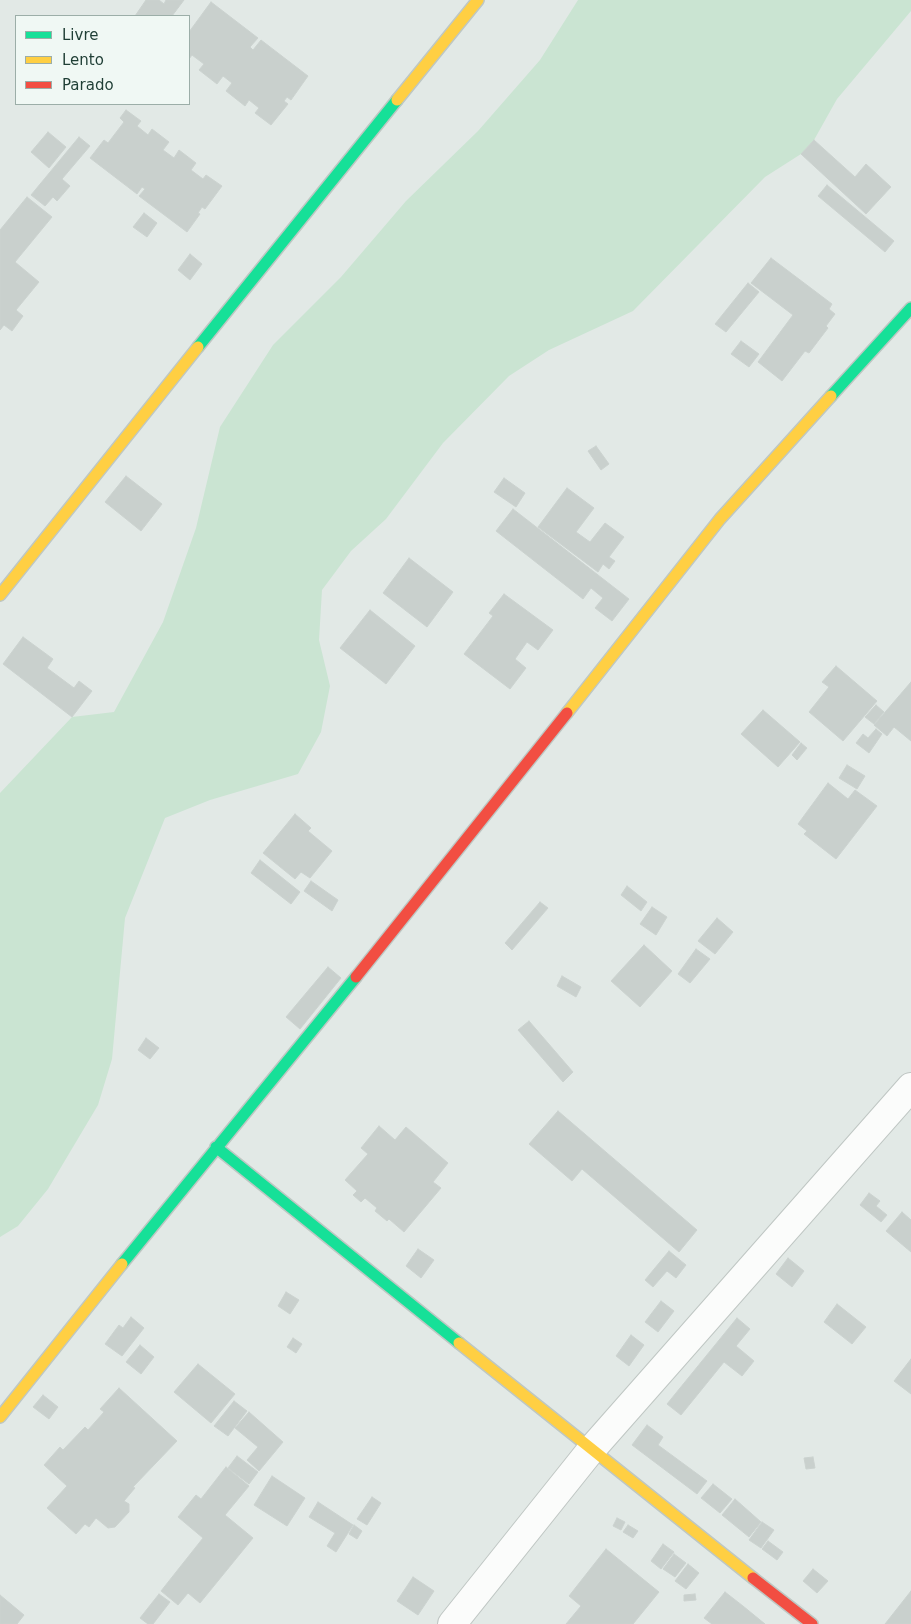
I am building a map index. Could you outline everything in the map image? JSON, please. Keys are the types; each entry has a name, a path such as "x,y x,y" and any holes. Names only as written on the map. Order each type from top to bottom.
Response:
{"street":[{"path":"0,595 478,0"},
{"path":"0,1417 216,1148 387,940 720,519 911,308"},
{"path":"452,1624 591,1450 911,1087"},
{"path":"216,1148 591,1450 812,1624"}],"green space":[{"path":"578,0 911,0 911,11 837,99 814,140 801,154 765,177 633,311 549,350 509,376 443,443 386,519 351,551 322,590 319,640 330,686 321,732 298,774 210,800 165,818 125,918 112,1059 98,1105 48,1189 18,1226 0,1237 0,793 72,717 114,712 163,622 196,528 220,427 273,345 341,277 406,201 478,131 540,60"}],"building":[{"path":"146,0 159,0 164,4 166,0 184,0 173,15 136,15"},
{"path":"211,2 258,38 250,47 253,50 261,40 308,76 291,100 287,97 284,101 288,104 271,125 255,113 259,108 249,100 245,106 226,91 232,83 223,76 217,84 199,70 204,64 192,55 190,58 190,31"},
{"path":"126,110 141,121 137,126 148,135 152,129 169,142 163,150 174,158 179,150 196,163 191,170 203,179 206,175 222,186 205,209 202,207 198,213 200,214 187,232 139,196 145,189 142,187 137,194 90,158 104,140 108,143 124,122 120,118"},
{"path":"48,132 66,147 49,168 31,152"},
{"path":"79,137 90,146 62,179 70,186 57,201 53,197 45,206 31,195"},
{"path":"814,140 855,177 866,164 891,187 866,214 801,154"},
{"path":"827,185 894,241 885,252 818,196"},
{"path":"27,197 52,217 15,262 39,282 16,310 23,316 12,331 4,325 0,330 0,230"},
{"path":"144,213 157,223 147,237 133,227"},
{"path":"190,254 202,264 190,280 178,270"},
{"path":"771,258 832,304 829,309 835,314 826,326 828,328 809,353 805,351 782,381 758,362 793,315 751,283"},
{"path":"748,283 759,292 726,332 715,324"},
{"path":"741,341 759,354 749,367 731,354"},
{"path":"596,446 609,464 601,470 588,451"},
{"path":"126,476 162,504 141,531 105,502"},
{"path":"504,478 525,493 516,507 494,492"},
{"path":"567,488 594,508 576,532 590,542 605,523 624,537 609,557 615,561 609,569 603,564 598,572 538,527"},
{"path":"513,509 629,599 612,621 595,608 603,598 591,588 583,599 496,531"},
{"path":"409,558 453,592 427,627 383,593"},
{"path":"504,594 553,630 538,650 527,642 515,659 526,668 510,689 464,654 493,616 489,613"},
{"path":"370,610 415,646 386,684 340,648"},
{"path":"23,637 53,659 47,668 74,688 79,681 92,691 72,717 3,664"},
{"path":"836,666 877,701 843,741 809,712 829,687 822,682"},
{"path":"911,682 911,741 894,727 887,736 874,725"},
{"path":"876,705 884,712 874,724 865,717"},
{"path":"763,710 800,742 778,767 741,734"},
{"path":"876,729 882,734 869,753 856,743 863,734 868,738"},
{"path":"801,743 807,748 797,760 792,755"},
{"path":"847,765 865,776 857,789 839,778"},
{"path":"828,783 848,799 855,790 877,806 836,859 804,834 807,831 798,824"},
{"path":"295,814 311,828 308,831 332,851 310,878 301,872 295,879 263,853"},
{"path":"260,860 300,892 291,904 251,873"},
{"path":"311,881 338,900 332,911 304,891"},
{"path":"627,886 647,902 641,911 621,895"},
{"path":"540,902 548,908 512,950 505,943"},
{"path":"652,907 667,917 656,935 640,924"},
{"path":"717,918 733,932 715,954 698,941"},
{"path":"644,945 672,971 640,1007 611,981"},
{"path":"696,949 710,959 690,983 678,974"},
{"path":"328,967 341,978 300,1029 286,1017"},
{"path":"562,976 581,987 576,997 557,986"},
{"path":"529,1021 573,1072 563,1082 518,1030"},
{"path":"146,1038 159,1048 150,1059 138,1050"},
{"path":"558,1111 697,1230 679,1252 582,1169 572,1181 529,1144"},
{"path":"379,1126 395,1140 406,1127 448,1163 433,1182 441,1188 404,1232 389,1219 387,1221 375,1211 377,1208 365,1198 361,1202 353,1195 357,1191 345,1180 368,1154 361,1148"},
{"path":"869,1193 880,1201 876,1206 887,1215 881,1222 860,1205"},
{"path":"902,1212 911,1220 911,1252 886,1231"},
{"path":"418,1249 434,1260 421,1278 406,1266"},
{"path":"669,1251 686,1265 676,1278 667,1271 653,1287 645,1280"},
{"path":"788,1258 804,1271 792,1287 776,1274"},
{"path":"286,1292 299,1300 290,1314 278,1306"},
{"path":"661,1301 674,1311 658,1332 645,1322"},
{"path":"837,1304 866,1327 852,1344 824,1322"},
{"path":"131,1317 144,1328 122,1356 105,1344 119,1325 123,1328"},
{"path":"737,1318 750,1329 736,1346 754,1361 742,1376 724,1362 681,1415 667,1404"},
{"path":"631,1335 644,1345 629,1366 616,1356"},
{"path":"293,1338 302,1344 296,1353 287,1347"},
{"path":"140,1345 154,1357 141,1374 126,1362"},
{"path":"911,1359 911,1394 894,1381"},
{"path":"198,1364 235,1394 211,1423 174,1392"},
{"path":"119,1388 177,1441 133,1487 135,1488 124,1501 129,1504 129,1512 115,1527 108,1528 96,1518 89,1527 85,1524 76,1534 47,1508 67,1486 44,1465 60,1447 63,1450 85,1427 88,1430 104,1412 100,1409"},
{"path":"43,1395 58,1407 49,1419 33,1407"},
{"path":"234,1401 247,1411 228,1436 214,1426"},
{"path":"249,1412 283,1442 259,1471 247,1460 258,1447 235,1428"},
{"path":"647,1425 663,1437 658,1445 707,1481 697,1494 632,1445"},
{"path":"237,1456 258,1472 249,1484 228,1468"},
{"path":"813,1457 815,1468 806,1469 804,1458"},
{"path":"226,1467 249,1486 225,1515 253,1538 200,1603 188,1593 178,1605 161,1591 203,1538 178,1517 196,1495 201,1499"},
{"path":"272,1476 305,1498 287,1526 254,1505"},
{"path":"713,1484 732,1499 720,1513 701,1498"},
{"path":"372,1497 381,1503 367,1525 357,1519"},
{"path":"735,1499 761,1522 749,1537 722,1515"},
{"path":"318,1502 353,1525 336,1552 327,1546 335,1533 309,1517"},
{"path":"617,1518 625,1522 621,1530 613,1526"},
{"path":"762,1522 774,1530 761,1548 749,1540"},
{"path":"354,1525 362,1531 357,1539 349,1534"},
{"path":"628,1525 638,1531 633,1538 623,1532"},
{"path":"768,1541 783,1552 777,1560 762,1549"},
{"path":"663,1544 674,1552 661,1569 651,1561"},
{"path":"606,1549 659,1592 633,1624 566,1624 581,1606 569,1596"},
{"path":"674,1554 686,1563 675,1577 663,1569"},
{"path":"688,1564 699,1573 686,1589 675,1581"},
{"path":"813,1569 828,1581 817,1593 803,1581"},
{"path":"413,1577 434,1591 418,1615 397,1601"},
{"path":"911,1591 911,1624 885,1624"},
{"path":"725,1592 765,1624 712,1624 704,1618"},
{"path":"159,1594 170,1602 153,1624 148,1624 140,1618"},
{"path":"695,1594 696,1600 684,1601 684,1595"},
{"path":"0,1595 24,1615 17,1624 0,1624"}],"traffic: fast":[{"path":"198,347 397,100"},
{"path":"831,396 911,308"},
{"path":"122,1264 356,977"},
{"path":"216,1147 459,1343"}],"traffic: slow":[{"path":"397,100 478,0"},
{"path":"0,595 198,347"},
{"path":"567,713 720,519 831,396"},
{"path":"0,1417 122,1264"},
{"path":"459,1343 753,1578"}],"traffic: jam":[{"path":"356,977 567,713"},
{"path":"753,1578 812,1624"}]}
